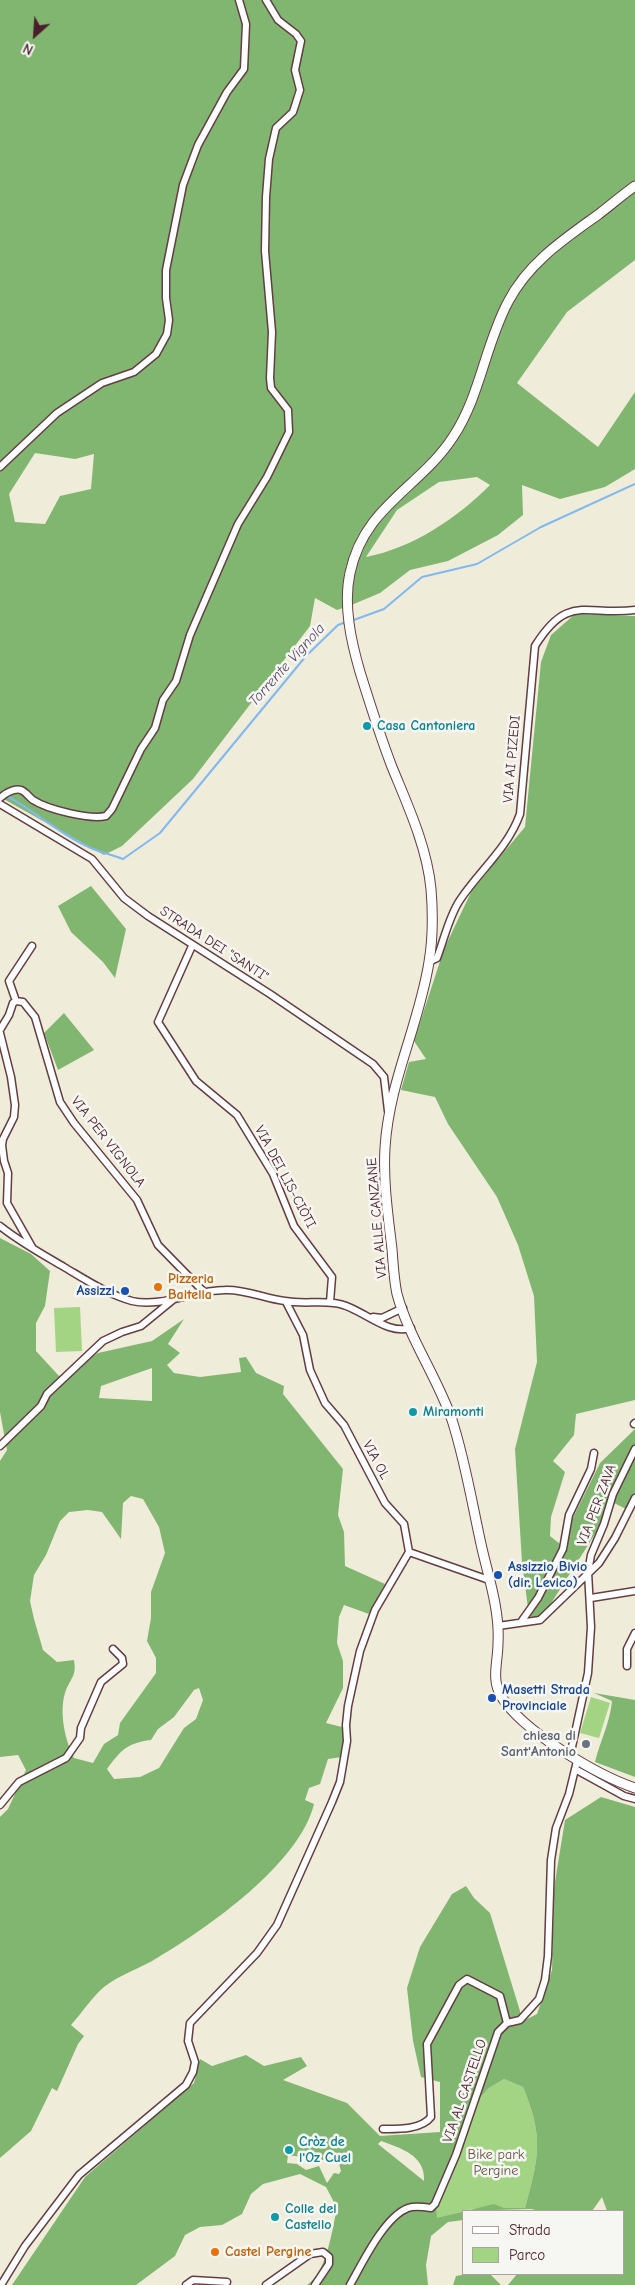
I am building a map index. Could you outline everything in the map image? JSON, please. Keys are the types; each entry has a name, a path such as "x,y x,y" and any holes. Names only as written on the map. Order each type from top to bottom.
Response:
{"main road":[{"name":"VIA ALLE CANZANE","path":"635,186 554,247 533,266 518,285 506,305 465,417 452,440 378,515 354,557 348,580 350,630 356,659 376,725 422,845 431,886 432,930 429,962 392,1092 388,1120 385,1179 395,1280 411,1328 437,1381 452,1421 498,1626 495,1675 497,1690 510,1708 574,1762 635,1788"}],"street":[{"path":"0,467 57,413 102,383 134,372 156,354 162,345 167,334 169,320 166,298 166,270 183,185 198,146 227,92 244,68 246,24 239,0"},
{"path":"0,798 16,790 24,790 32,800 41,804 88,816 106,816 112,809 141,749 155,728 163,700 176,681 190,635 238,524 267,477 289,432 288,410 272,388 270,378 272,332 266,251 266,197 269,159 276,128 292,112 300,90 295,70 301,41 296,34 278,20 266,0"},
{"name":"VIA AI PIZEDI","path":"429,962 437,958 459,901 499,853 515,828 520,814 535,646 547,627 567,612 588,608 619,612 635,610"},
{"name":"STRADA DEI \"SANTI\"","path":"0,804 92,859 124,898 192,946 270,994 373,1064 384,1077 388,1120"},
{"path":"32,946 9,981 16,1001 13,1003 0,1031 11,1077 15,1105 14,1117 3,1138 2,1145 8,1173 7,1203 34,1251"},
{"name":"VIA DEI LIS-CIÒTI","path":"192,946 158,1022 189,1072 206,1091 222,1100 237,1114 263,1156 273,1174 294,1226 332,1277 330,1302"},
{"name":"VIA PER VIGNOLA","path":"16,1001 23,1002 35,1017 60,1102 74,1123 137,1200 158,1245 204,1292"},
{"path":"0,1226 34,1251 112,1294 134,1301 150,1302 204,1292 234,1290 286,1302 330,1302 343,1304 397,1330 411,1328"},
{"path":"0,1446 41,1406 47,1394 103,1342 122,1332 141,1326 177,1297"},
{"name":"VIA OL","path":"286,1302 303,1335 310,1370 325,1403 344,1425 385,1503 404,1524 409,1552"},
{"path":"371,1318 382,1318 403,1308"},
{"name":"VIA PER ZAVA","path":"588,1572 591,1555 604,1524 612,1494 635,1449"},
{"path":"521,1622 538,1598 563,1549 569,1515 591,1469 594,1453"},
{"path":"498,1626 540,1620 599,1562 615,1538 635,1498"},
{"path":"1,2285 25,2246 79,2175 186,2085 194,2072 195,2062 188,2041 190,2023 250,1960 277,1925 340,1782 347,1741 348,1706 366,1632 375,1610 409,1552 489,1580"},
{"name":"VIA AL CASTELLO","path":"350,2285 381,2233 398,2214 408,2208 431,2208 435,2204 456,2155 498,2032 507,2023 520,2020 539,1999 545,1980 548,1956 556,1828 569,1794 588,1673 591,1598 588,1572"},
{"path":"591,1598 635,1591"},
{"path":"627,1666 626,1649 635,1634"},
{"path":"0,1805 19,1782 66,1758 80,1738 81,1728 101,1682 123,1664 122,1658 113,1649"},
{"path":"574,1762 624,1796 635,1800"},
{"path":"383,2129 406,2128 428,2121 431,2117 427,2044 459,1985 467,1979 500,1996 507,2023"},
{"path":"266,2285 310,2254 323,2252 329,2257 330,2264 315,2285"},
{"path":"186,2285 192,2280 227,2282"}],"green space":[{"path":"0,0 635,0 635,184 516,284 451,439 364,534 346,607 337,610 315,598 310,626 193,779 122,846 104,855 0,797","holes":["35,453 75,459 94,454 91,489 60,496 45,524 15,522 9,494"]},
{"path":"635,188 635,260 567,312 517,383 598,447 635,392 635,469 605,487 560,499 522,485 523,515 498,535 448,561 410,570 380,593 349,606 355,558 379,516 454,441 507,306 534,267","holes":["477,477 490,485 463,509 433,530 401,547 366,557 397,510 439,482"]},
{"path":"575,614 635,616 635,1400 576,1414 574,1435 553,1461 565,1472 551,1517 550,1536 560,1544 600,1463 635,1429 635,1508 632,1512 610,1501 604,1520 541,1619 529,1616 522,1562 515,1449 537,1362 534,1296 518,1245 497,1197 448,1124 435,1097 401,1090 409,1062 426,1059 414,1041 444,949 472,890 525,827 541,662 551,635"},
{"path":"91,886 126,929 115,978 103,962 71,932 58,906"},
{"path":"64,1013 94,1050 58,1070 44,1033"},
{"path":"0,1238 31,1254 50,1271 45,1306 36,1323 36,1351 59,1376 98,1353 152,1341 184,1319 168,1344 180,1353 167,1365 174,1373 200,1377 241,1372 239,1358 246,1357 256,1373 284,1386 283,1394 343,1469 338,1515 344,1532 345,1566 385,1584 369,1614 344,1605 339,1617 337,1643 343,1661 343,1688 326,1723 346,1728 342,1757 328,1759 320,1784 309,1788 305,1800 314,1804 305,1826 291,1849 272,1871 249,1892 201,1930 151,1962 123,1975 95,1995 71,2025 84,2036 78,2044 57,2091 52,2088 31,2131 0,2158 0,1817 8,1809 26,1770 18,1755 0,1757 0,1461 7,1450 0,1412","holes":["152,1368 152,1401 99,1398 101,1386","131,1496 143,1499 159,1527 165,1553 151,1592 151,1618 147,1641 156,1658 156,1673 120,1723 118,1735 104,1744 93,1763 74,1758 64,1726 63,1701 74,1674 74,1660 57,1662 43,1650 30,1601 34,1575 46,1555 60,1521 69,1512 88,1510 102,1512 121,1539 123,1503","199,1688 203,1700 196,1719 184,1728 159,1768 140,1777 114,1779 107,1769 116,1757 130,1745 151,1740 158,1729 174,1717 194,1690"]},
{"path":"80,1307 82,1351 56,1352 54,1308"},
{"path":"594,1693 635,1700 635,1777 595,1762 612,1701"},
{"path":"591,1697 610,1703 599,1738 580,1733"},
{"path":"601,1797 635,1807 635,2285 508,2285 516,2275 625,2275 625,2210 607,2210 602,2197 593,2210 470,2210 494,2204 504,2208 525,2208 534,2174 537,2134 530,2105 523,2087 504,2079 489,2088 479,2099 436,2207 437,2218 462,2212 462,2220 448,2222 431,2236 426,2265 428,2285 307,2285 314,2279 324,2261 331,2239 337,2208 326,2187 300,2174 263,2184 251,2194 242,2214 222,2225 200,2227 185,2235 175,2256 136,2285 12,2285 85,2177 194,2083 200,2059 212,2066 246,2055 264,2066 301,2057 307,2066 283,2080 347,2103 380,2136 440,2132 440,2082 421,2077 413,2041 407,1988 420,1947 452,1894 466,1886 474,1898 490,1913 523,2021 537,2014 552,1970 554,1888 565,1820","holes":["381,2141 404,2150 417,2159 424,2172 424,2181 378,2144","288,2155 321,2160 338,2160 341,2171 339,2174 334,2173 327,2183 319,2166 306,2170 297,2164 287,2163"]},
{"name":"Bike park Pergine","path":"504,2079 523,2087 530,2105 537,2134 537,2147 534,2174 525,2208 462,2210 462,2212 436,2219 436,2207 479,2099 489,2088"},
{"path":"491,2275 501,2285 453,2285 456,2276"}],"waterway":[{"name":"Torrente Vignola","path":"351,621 384,609 422,577 477,564 541,527 635,484"},
{"name":"Torrente Vignola","path":"7,796 82,844 123,859 160,833 306,656 338,625 346,622"}],"place":[{"name":"Casa Cantoniera","path":"367,726"},
{"name":"Pizzeria Baitella","path":"158,1287"},
{"name":"Assizzi","path":"125,1291"},
{"name":"Miramonti","path":"413,1412"},
{"name":"Assizzio Bivio (dir. Levico)","path":"498,1575"},
{"name":"Masetti Strada Provinciale","path":"492,1698"},
{"name":"chiesa di Sant'Antonio","path":"586,1744"},
{"name":"Cròz de l'Oz Cuel","path":"289,2150"},
{"name":"Colle del Castello","path":"275,2217"},
{"name":"Castel Pergine","path":"215,2252"}]}
